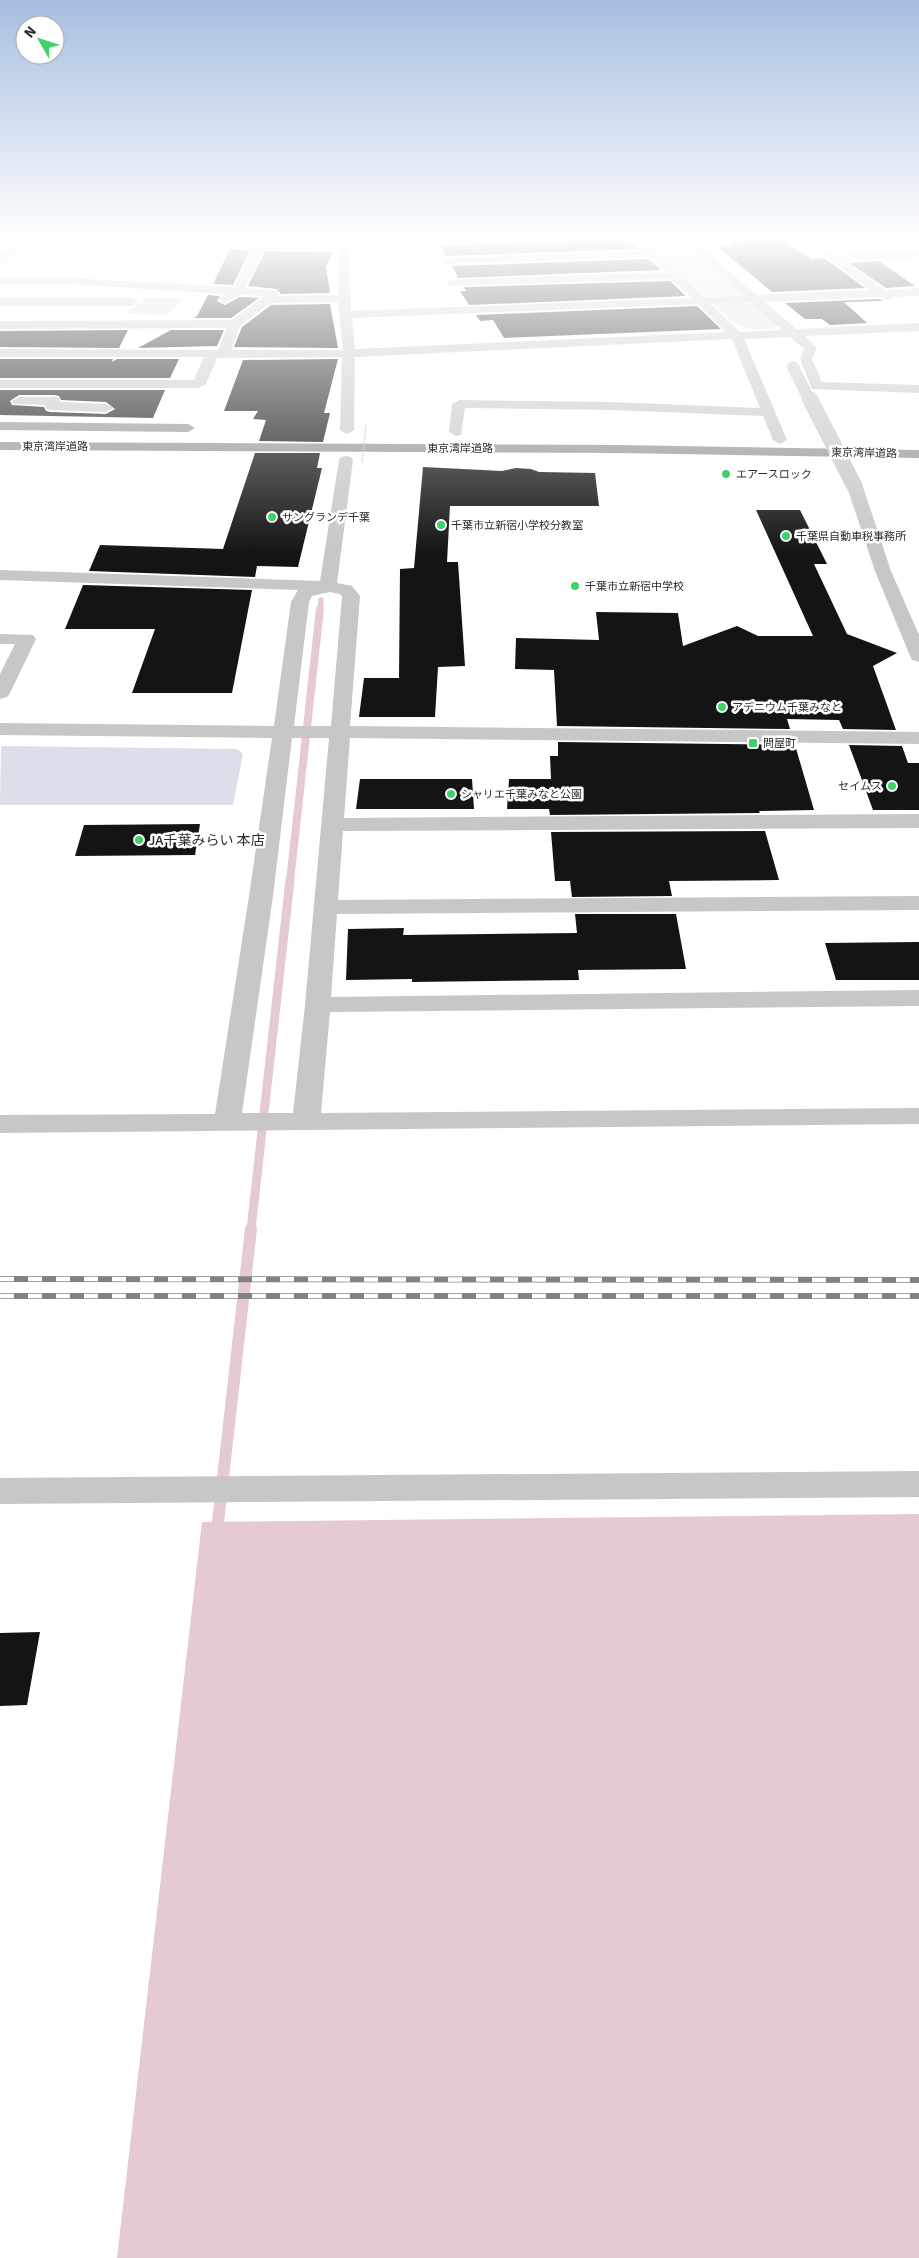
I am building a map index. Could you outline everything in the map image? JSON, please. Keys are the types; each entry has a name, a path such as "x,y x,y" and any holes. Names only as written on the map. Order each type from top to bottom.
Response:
{"highway":[{"path":"0,426 202,428"},
{"path":"328,430 357,428"},
{"path":"595,435 708,440"},
{"name":"東京湾岸道路","path":"0,437 919,440"},
{"name":"東京湾岸道路","path":"0,446 609,449 919,455"},
{"path":"0,458 346,460 919,455"}],"street":[{"path":"84,353 90,342"},
{"path":"0,384 199,384 224,342"},
{"path":"348,342 357,428"},
{"path":"0,353 348,353 591,342"},
{"path":"740,342 780,440"},
{"path":"776,342 793,366 855,487 883,571 919,656"},
{"path":"806,342 811,348 806,359 817,386 919,390"},
{"path":"95,426 120,383"},
{"path":"9,400 54,400 51,406 106,408"},
{"path":"456,432 459,404 611,406 767,412"},
{"path":"328,586 346,460"},
{"path":"0,575 328,586 346,590 351,596 318,1004 294,1122"},
{"path":"237,1121 300,602 305,592 328,586"},
{"path":"0,638 27,639 0,693"},
{"path":"0,729 919,738"},
{"path":"332,826 919,821"},
{"path":"326,907 919,903"},
{"path":"318,1004 919,998"},
{"path":"0,1124 919,1116"},
{"path":"0,1492 919,1484"}],"path":[{"path":"357,428 362,462"}],"shaded area":[{"path":"1,746 237,749 243,754 233,805 0,805"},
{"path":"919,1514 919,2258 117,2258 202,1522"}],"building":[{"path":"0,342 122,342 119,348 0,347"},
{"path":"148,342 219,342 217,346 138,348"},
{"path":"236,342 337,342 338,348 234,347"},
{"path":"0,359 113,359 112,362 117,359 179,359 170,378 0,378"},
{"path":"338,359 324,413 330,413 323,442 259,441 266,420 253,419 258,411 224,411 243,360"},
{"path":"0,390 165,390 153,418 0,415","holes":["19,395 59,396 61,400 106,402 115,409 106,414 51,412 46,411 44,407 12,405 10,401"]},
{"name":"サングランデ千葉","path":"255,453 320,453 317,468 322,468 298,567 257,566 255,577 89,571 100,545 223,549"},
{"path":"423,467 502,471 516,468 531,469 539,472 595,473 599,506 450,506 447,562 458,562 465,666 438,667 435,717 359,717 364,678 399,678 400,569 414,568"},
{"path":"756,510 800,510 827,564 814,564 847,634 897,653 873,666 896,730 843,729 839,720 787,719 790,729 557,726 554,670 515,669 516,638 599,640 596,612 678,613 683,646 737,626 758,636 813,636"},
{"path":"83,585 252,590 232,693 132,693 155,629 65,629"},
{"path":"558,742 795,745 814,810 759,811 760,813 550,815 549,809 507,809 509,779 551,779 550,756 558,756"},
{"name":"セイムス","path":"849,745 902,746 908,763 919,763 919,810 873,810"},
{"name":"シャリエ千葉みなと公園","path":"360,779 472,779 474,809 356,809"},
{"name":"JA千葉みらい 本店","path":"200,824 195,855 75,856 84,825"},
{"path":"765,831 779,880 669,881 672,896 572,897 570,881 555,881 551,832"},
{"path":"575,914 676,914 686,969 578,970 579,980 412,982 412,979 346,980 348,929 404,928 403,935 577,933"},
{"path":"919,942 919,980 836,980 825,943"},
{"path":"40,1632 27,1705 0,1706 0,1633"}],"waterway":[{"path":"320,611 321,600"},
{"path":"290,881 320,609"},
{"path":"251,1230 290,880"},
{"path":"217,1531 251,1229"}],"railway":[{"path":"0,1279 919,1280"},
{"path":"0,1296 919,1296"}],"place":[{"name":"エアースロック","path":"726,474"},
{"name":"サングランデ千葉","path":"272,517"},
{"name":"千葉市立新宿小学校分教室","path":"441,525"},
{"name":"千葉県自動車税事務所","path":"786,536"},
{"name":"千葉市立新宿中学校","path":"575,586"},
{"name":"アデニウム千葉みなと","path":"722,707"},
{"name":"問屋町","path":"753,743"},
{"name":"セイムス","path":"892,786"},
{"name":"シャリエ千葉みなと公園","path":"451,794"},
{"name":"JA千葉みらい 本店","path":"139,840"}]}
